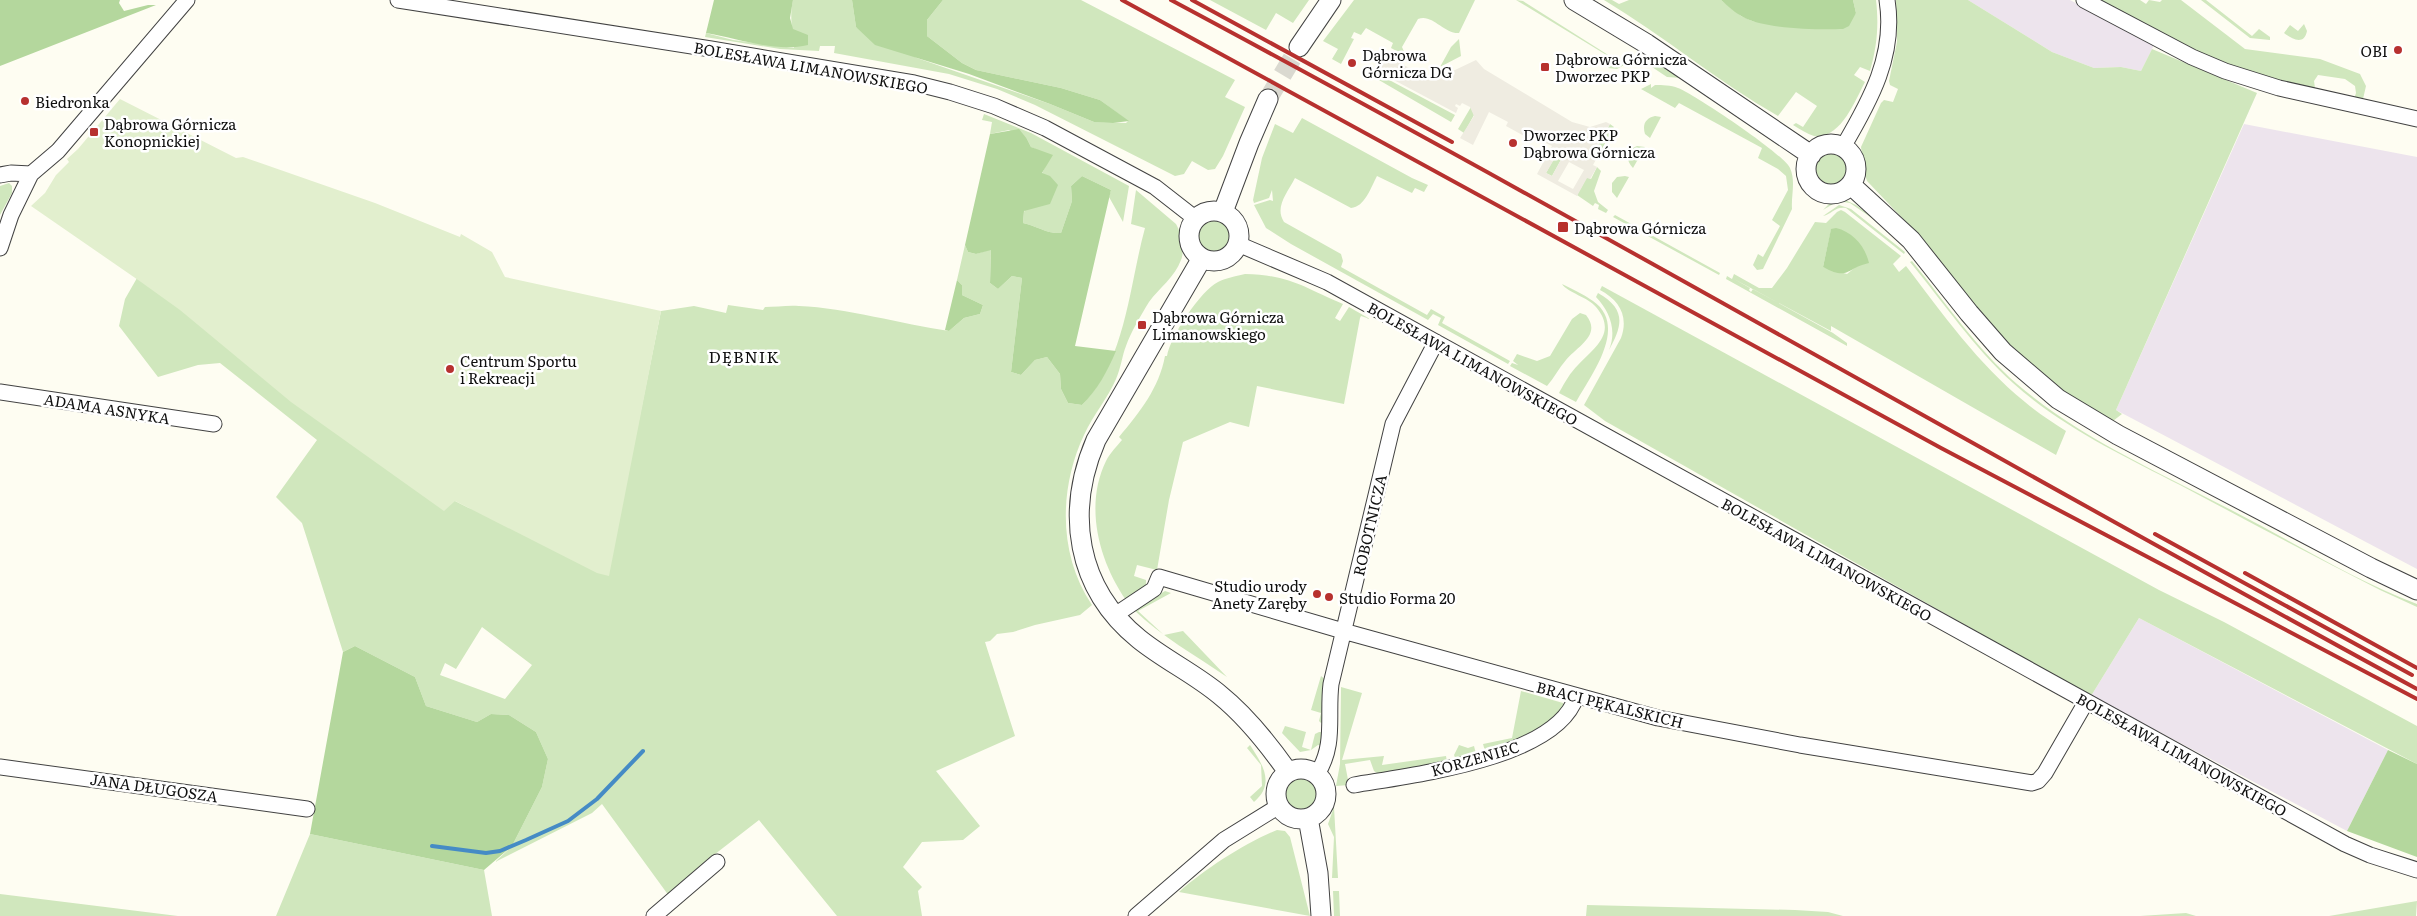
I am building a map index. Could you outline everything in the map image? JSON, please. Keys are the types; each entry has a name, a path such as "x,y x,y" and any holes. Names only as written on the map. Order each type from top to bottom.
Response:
{"street":[{"path":"0,248 11,215 31,174 58,151 187,0"},
{"name":"BOLESŁAWA LIMANOWSKIEGO","path":"398,0 900,81 957,94 1000,108 1045,128 1148,183 1196,219"},
{"path":"1299,47 1331,0"},
{"path":"1574,0 1646,44 1810,155"},
{"path":"1843,147 1870,101 1880,75 1888,36 1887,0"},
{"path":"2084,0 2192,57 2225,71 2279,88 2417,119"},
{"path":"1223,212 1268,99"},
{"path":"1825,145 1843,147 1853,156 1856,166 1856,177 1851,185 1842,192 1834,195 1821,193 1814,188 1806,173 1806,165 1810,155 1825,145"},
{"path":"0,175 11,173 31,174"},
{"path":"1851,185 1911,240 1969,313 2004,352 2043,387 2065,403 2118,435 2371,568 2417,590"},
{"path":"1209,211 1223,212 1234,219 1238,227 1238,244 1233,253 1223,260 1211,261 1202,258 1194,251 1189,240 1190,228 1196,219 1209,211"},
{"name":"BOLESŁAWA LIMANOWSKIEGO","path":"1238,244 1327,282 2345,844 2370,856 2417,870"},
{"path":"1202,258 1105,422 1090,454 1082,476 1078,516 1083,551 1094,583 1115,616 1150,647 1222,696 1288,772"},
{"name":"ROBOTNICZA","path":"1316,774 1325,759 1330,741 1330,689 1393,424 1436,342"},
{"name":"ADAMA ASNYKA","path":"0,392 214,424"},
{"name":"BRACI PĘKALSKICH","path":"1115,616 1154,589 1159,577 1576,697 1695,726 2032,783 2045,773 2086,702"},
{"name":"KORZENIEC","path":"1354,785 1440,770 1517,748 1537,738 1566,716 1573,707 1576,697"},
{"name":"JANA DŁUGOSZA","path":"0,767 307,809"},
{"path":"1301,768 1316,774 1324,782 1326,796 1321,809 1308,818 1292,817 1279,806 1276,789 1280,780 1288,772 1301,768"},
{"path":"1136,916 1224,840 1279,806"},
{"path":"1308,818 1318,873 1321,916"},
{"path":"654,916 717,862"}],"shaded area":[{"path":"1968,0 2070,0 2154,45 2141,71 2121,67 2094,68 2052,52"},
{"path":"1383,55 1434,80 1476,60 1484,69 1572,122 1590,127 1606,122 1610,124 1593,153 1598,156 1593,165 1597,167 1590,179 1587,178 1577,196 1537,174 1552,146 1534,137 1532,140 1526,137 1506,126 1508,122 1489,112 1473,145 1460,138 1474,116 1470,107 1462,103 1460,106 1456,104 1455,106 1458,108 1456,113 1375,70","holes":["1558,153 1563,156 1552,176 1546,173","1569,162 1584,170 1573,189 1558,181"]},
{"path":"2244,124 2417,157 2417,569 2116,410"},
{"path":"2139,618 2388,750 2347,831 2091,696"}],"green space":[{"path":"0,0 120,0 119,3 124,11 156,5 0,66"},
{"path":"714,0 793,0 790,18 793,29 808,35 808,45 795,47 770,46 706,33"},
{"path":"793,0 852,0 856,27 917,58 1050,104 1094,122 1126,123 1128,121 1100,100 1061,88 976,70 962,63 927,36 927,20 943,0 1081,0 1235,80 1225,97 1245,107 1223,156 1215,169 1208,170 1192,161 1184,174 1175,176 1035,105 997,89 949,74 834,53 835,46 820,46 819,51 780,49 705,37 706,33 733,40 794,48 791,19"},
{"path":"852,0 943,0 927,20 927,36 962,63 976,70 1061,88 1100,100 1129,121 1113,123 1094,122 969,74 875,45 856,27"},
{"path":"1210,0 1309,0 1293,23 1276,13 1266,30"},
{"path":"1354,0 1475,0 1459,33 1448,30 1428,19 1418,19 1402,47 1406,56 1391,48 1393,43 1366,28 1361,35 1354,32 1351,38 1354,39 1341,64 1332,59 1338,49 1323,41"},
{"path":"1516,0 1523,1 1624,65 1617,69 1608,68 1613,59"},
{"path":"1604,0 1612,0 1619,4 1629,0 1721,0 1741,16 1752,21 1780,26 1842,29 1856,13 1853,0 1876,0 1877,36 1870,71 1860,67 1854,75 1865,82 1846,118 1832,132 1823,136 1814,136 1793,125 1796,123 1803,127 1817,106 1796,92 1778,116"},
{"path":"1721,0 1853,0 1856,13 1849,26 1843,29 1791,28 1752,21 1737,14"},
{"path":"1896,0 1968,0 2052,52 2094,68 2121,67 2141,71 2152,49 2257,93 2116,410 2122,414 2113,421 2059,388 2015,350 1975,307 1926,243 1867,181 1861,147 1881,103 1884,100 1893,102 1898,89 1890,85 1889,81 1897,42"},
{"path":"2100,0 2140,0 2146,4 2149,0 2160,2 2162,0 2181,0 2245,49 2320,59 2360,74 2366,86 2363,99 2354,99 2356,93 2355,86 2345,79 2318,75 2314,81 2315,88 2310,90 2223,64"},
{"path":"2201,0 2206,0 2252,36 2259,29 2270,37 2270,40 2250,38"},
{"path":"2304,24 2307,31 2301,40 2294,39 2284,33 2290,25 2298,31"},
{"path":"1459,39 1461,56 1440,67 1451,47"},
{"path":"1652,67 1663,67 1682,78 1667,77"},
{"path":"1375,70 1379,72 1378,74 1455,115 1451,122 1372,76"},
{"path":"1651,84 1651,88 1655,85 1675,87 1702,101 1773,151 1790,168 1793,183 1792,209 1763,269 1757,270 1753,265 1758,254 1763,257 1780,226 1772,220 1788,190 1786,176 1778,169 1758,158 1762,148 1679,103 1675,108 1641,89"},
{"name":"Centrum Sportu i Rekreacji","path":"120,99 236,158 243,157 375,203 460,237 461,234 492,252 505,277 661,311 609,576 597,573 455,501 444,511 291,402 180,310 31,206 45,193 56,175 69,162 67,159 78,149"},
{"path":"1471,107 1474,115 1464,133 1458,129"},
{"path":"984,114 1031,133 1129,186 1123,222 1109,197 1111,190 1082,176 1071,186 1072,201 1061,233 1051,232 1023,223 1024,212 1047,163 1039,151 1031,147 1027,139 1009,130 990,134 992,122 982,120"},
{"path":"1661,117 1650,138 1645,134 1644,124 1649,118"},
{"path":"1302,118 1428,185 1424,192 1415,188 1412,193 1377,176 1364,200 1356,207 1351,208 1295,178 1281,205 1281,216 1284,222 1341,254 1343,261 1341,267 1427,315 1431,309 1445,317 1442,323 1510,361 1508,364 1438,325 1441,318 1433,314 1428,320 1291,244 1266,228 1254,205 1270,200 1273,201 1272,190 1269,198 1254,203 1253,200 1262,158 1275,124 1293,133"},
{"path":"1610,124 1614,127 1598,156 1593,154"},
{"path":"1019,129 1031,147 1053,155 1042,173 1050,176 1058,185 1050,204 1024,211 1023,223 1051,232 1061,233 1072,201 1071,186 1082,176 1111,190 1075,346 1116,351 1102,380 1082,405 1068,403 1061,389 1060,374 1047,357 1035,360 1021,375 1011,372 1022,278 1012,276 998,289 990,283 991,250 976,254 968,252 965,245 990,134"},
{"path":"1637,146 1645,147 1633,168 1630,165 1628,156 1631,150"},
{"path":"1831,152 1843,157 1848,169 1843,181 1831,186 1819,181 1814,169 1819,157"},
{"path":"1557,153 1563,156 1552,176 1546,173"},
{"path":"1597,167 1601,171 1594,191 1598,202 1608,210 1606,213 1598,209 1599,205 1595,203 1593,206 1577,195 1587,177 1591,179"},
{"path":"1617,177 1629,177 1617,198 1612,192 1612,183"},
{"path":"9,183 12,186 12,193 0,215 0,186"},
{"path":"1136,190 1176,224 1181,237 1183,252 1175,272 1149,302 1133,329 1116,379 1084,435 1070,477 1066,521 1068,543 1073,565 1081,586 1092,605 1080,615 1013,632 997,634 990,641 985,642 1015,736 936,771 980,826 963,840 922,842 903,867 922,887 918,891 922,916 837,916 759,820 710,858 669,896 602,804 592,813 495,862 512,846 542,787 548,759 536,732 509,715 491,714 477,722 426,706 415,677 355,646 343,652 302,523 276,497 317,440 220,363 198,365 158,377 119,326 125,299 137,278 141,281 146,274 136,267 131,274 116,263 120,255 105,244 113,232 141,256 156,281 192,315 368,431 422,449 460,469 458,478 426,460 417,476 455,499 455,501 469,508 615,539 661,311 694,306 726,313 728,305 763,310 765,307 817,307 949,331 964,318 980,314 983,305 962,295 962,285 957,280 965,245 968,252 976,254 991,249 990,283 998,289 1012,276 1022,278 1011,372 1021,375 1035,360 1047,357 1060,374 1061,389 1068,403 1082,405 1097,387 1108,367 1124,321 1145,228 1131,224","holes":["482,627 532,665 505,699 440,675 445,663 456,669"]},
{"path":"1843,199 1856,205 1898,236 1850,203 1838,201 1823,210 1833,200"},
{"path":"1839,205 1851,209 1905,252 1904,254 1846,208 1836,209 1823,216"},
{"path":"1841,210 1901,256 1893,264 1899,272 1906,266 1976,355 2008,387 2030,406 2066,431 2056,455 1831,326 1831,331 1766,296 1833,333 1847,343 1847,346 1726,279 1727,276 1732,279 1734,274 1759,288 1772,288 1787,268 1815,222 1826,223","holes":["1831,230 1857,266 1847,274 1823,267"]},
{"path":"1615,215 1720,273 1719,275 1613,217"},
{"path":"1214,219 1221,220 1226,224 1230,229 1230,243 1226,248 1221,252 1214,253 1207,252 1202,248 1198,243 1197,236 1198,229 1202,224 1207,220"},
{"path":"1836,228 1853,236 1865,251 1869,263 1843,273 1831,271 1823,267 1831,229"},
{"path":"1912,261 1988,356 2017,384 2068,422 2122,454 2348,573 2417,604 2417,607 2355,577 2115,451 2072,427 2032,399 1998,369 1959,324 1910,262"},
{"path":"1245,274 1274,277 1297,283 1343,304 1335,318 1340,321 1349,307 1370,319 1361,316 1360,318 1344,404 1257,386 1249,427 1230,422 1183,442 1169,500 1157,570 1137,565 1134,576 1146,580 1146,585 1126,600 1108,568 1098,533 1096,496 1099,478 1106,461 1122,440 1119,437 1148,399 1158,379 1165,356 1167,356 1169,348 1187,315 1203,294 1218,282"},
{"path":"957,280 962,285 962,295 983,305 980,314 964,318 949,331 945,330"},
{"path":"1562,284 1593,301 1603,311 1608,324 1604,351 1576,402 1559,393 1573,371 1597,346 1604,332 1605,325 1596,307"},
{"path":"1602,286 2159,590 2224,622 2417,726 2417,764 2139,618 2091,696 1605,421 1584,405 1621,338 1624,323 1621,310 1607,294 1600,290"},
{"path":"1598,293 1614,305 1619,318 1617,333 1609,350 1612,335 1611,322 1605,309 1596,297"},
{"path":"1580,313 1586,315 1590,322 1590,334 1582,345 1566,360 1547,386 1510,366 1512,363 1518,365 1513,361 1517,354 1537,361 1550,356 1572,319"},
{"path":"1165,591 1171,593 1138,611 1163,634 1134,610"},
{"path":"1183,631 1227,677 1179,645 1164,635"},
{"path":"355,646 415,677 426,706 477,722 491,714 509,715 536,732 548,759 542,787 512,846 484,870 310,834 343,652"},
{"path":"1321,676 1326,680 1323,722 1321,723 1319,721 1321,713 1311,710"},
{"path":"1341,687 1362,693 1342,760 1384,756 1382,765 1446,756 1447,762 1380,775 1374,771 1370,760 1345,764 1349,785 1336,786 1340,764"},
{"path":"1521,691 1563,703 1565,706 1535,735 1485,751 1483,744 1512,738"},
{"path":"1285,726 1306,732 1302,747 1311,750 1300,752 1282,733"},
{"path":"1322,732 1324,746 1318,745 1311,750 1315,734"},
{"path":"1250,745 1259,759 1265,774 1266,781 1261,795 1254,802 1250,797 1262,786 1261,765 1247,748"},
{"path":"1459,745 1468,748 1474,746 1476,754 1456,760 1454,755"},
{"path":"2388,750 2417,764 2417,857 2347,831"},
{"path":"1301,777 1307,778 1312,782 1316,787 1316,799 1312,804 1307,808 1301,809 1295,808 1290,804 1286,799 1285,793 1286,787 1290,782 1295,778"},
{"path":"1334,807 1338,878 1332,878 1334,837 1328,824"},
{"path":"1277,830 1285,831 1290,837 1310,916 1179,892 1226,857"},
{"path":"310,834 484,870 492,916 276,916"},
{"path":"1333,891 1339,891 1340,916 1334,916"},
{"path":"0,894 178,916 0,916"},
{"path":"2417,901 2416,916 2329,916"},
{"path":"1587,905 1795,910 1828,912 1843,916 1586,916"},
{"path":"2186,913 2196,916 2140,916"}],"waterway":[{"path":"432,846 486,853 500,851 526,840 568,821 597,799 643,751"}],"tunnel":[{"path":"1268,99 1299,47"}],"railway":[{"path":"1122,0 1941,448 2417,699"},
{"path":"1171,0 1484,170 2417,689"},
{"path":"1192,0 1452,142"},
{"path":"2155,534 2412,675"},
{"path":"2245,573 2417,668"}],"place":[{"name":"OBI","path":"2398,50"},
{"name":"Dąbrowa Górnicza DG","path":"1352,63"},
{"name":"Dąbrowa Górnicza Dworzec PKP","path":"1545,67"},
{"name":"Biedronka","path":"25,101"},
{"name":"Dąbrowa Górnicza Konopnickiej","path":"94,132"},
{"name":"Dworzec PKP Dąbrowa Górnicza","path":"1513,143"},
{"name":"Dąbrowa Górnicza","path":"1563,227"},
{"name":"Dąbrowa Górnicza Limanowskiego","path":"1142,325"},
{"name":"Centrum Sportu i Rekreacji","path":"450,369"},
{"name":"Studio urody Anety Zaręby","path":"1317,594"},
{"name":"Studio Forma 20","path":"1329,597"}],"district":[{"name":"DĘBNIK","path":"744,356"}]}
